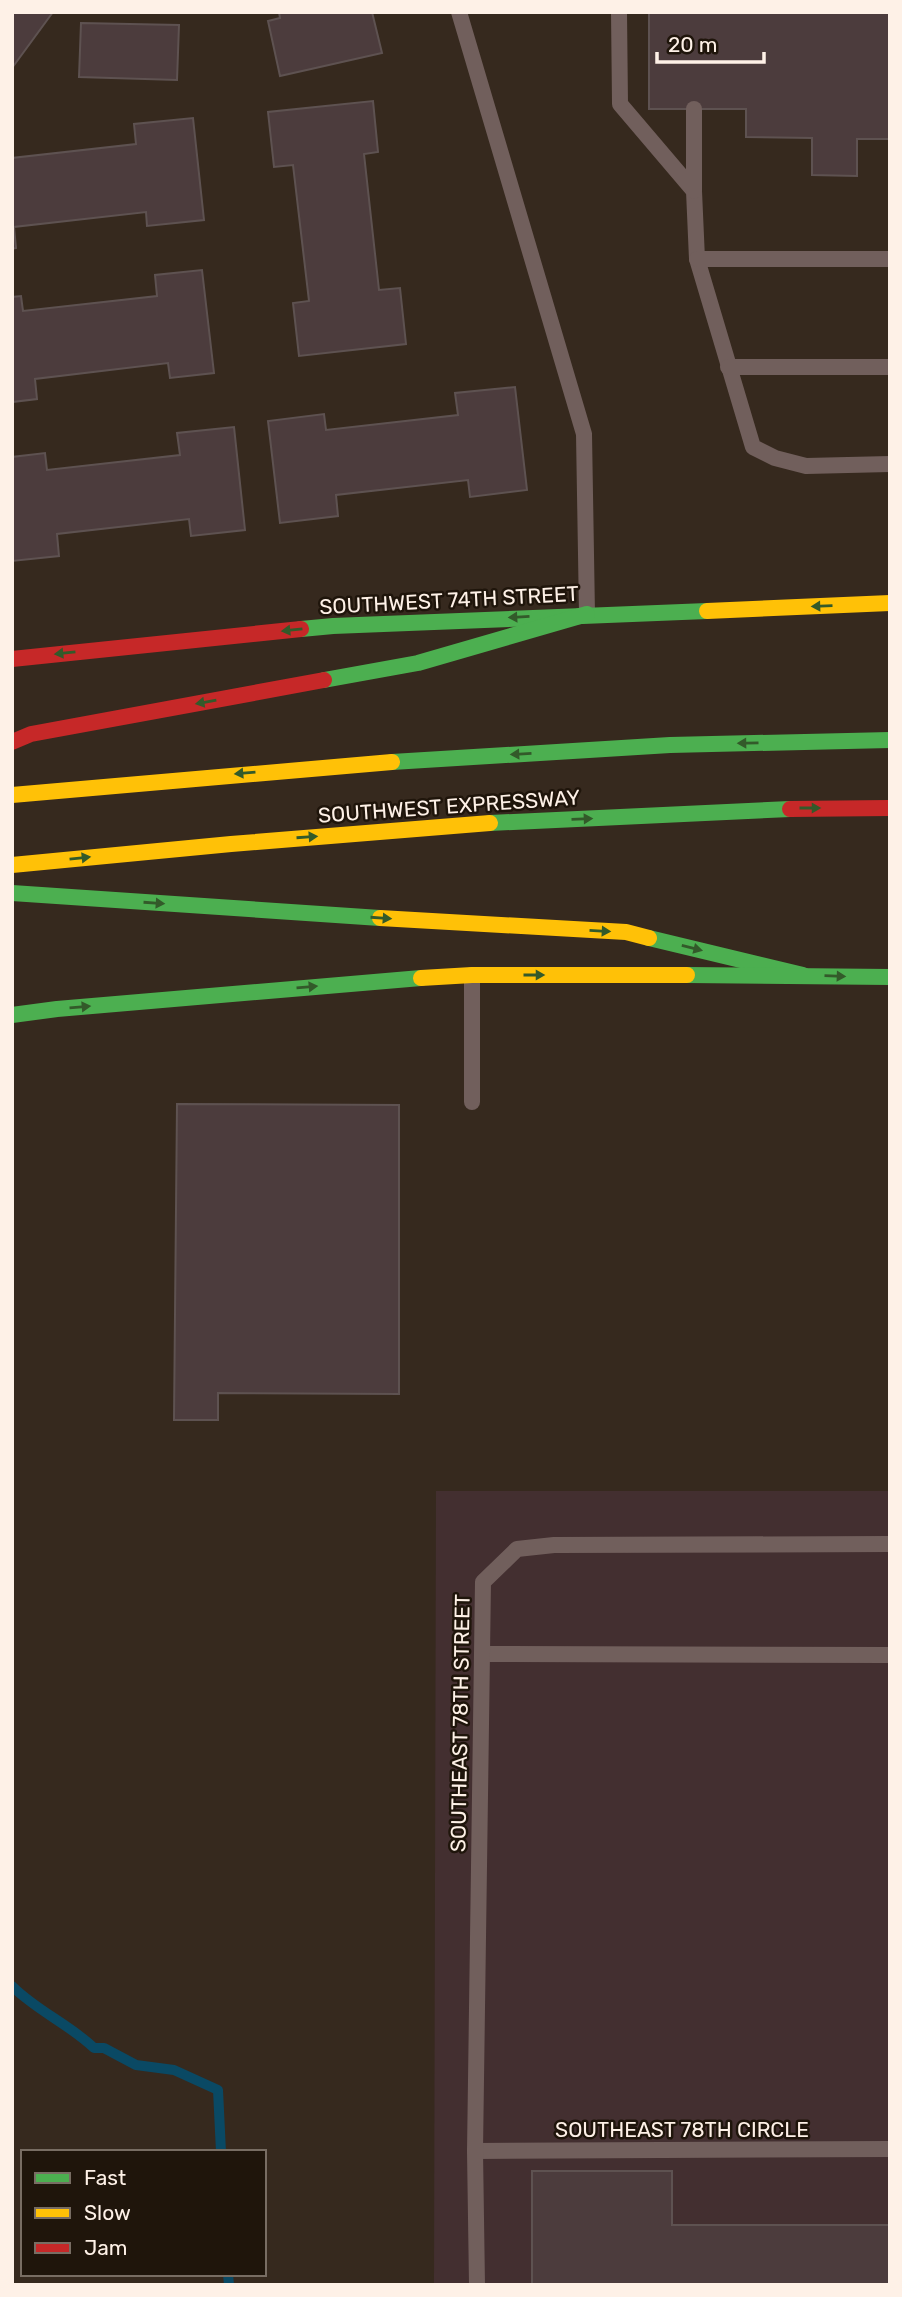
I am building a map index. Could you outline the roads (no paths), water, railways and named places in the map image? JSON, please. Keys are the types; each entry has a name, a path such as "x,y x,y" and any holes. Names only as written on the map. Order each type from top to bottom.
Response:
{"main road":[{"name":"SOUTHWEST 74TH STREET","path":"12,659 333,626 890,603"},
{"path":"12,742 31,734 418,663 587,614"},
{"path":"12,795 306,768 512,755 706,744 890,740"},
{"name":"SOUTHWEST EXPRESSWAY","path":"12,865 288,838 501,821 789,808 890,808"},
{"path":"12,893 626,932 803,975"},
{"path":"12,1015 322,985 471,975 890,977"}],"lane":[{"path":"458,12 584,434 587,614"},
{"path":"619,12 620,104 694,191"},
{"path":"694,109 697,259 753,447 775,458 806,466 890,464"},
{"path":"697,259 890,259"},
{"path":"728,367 890,367"},
{"path":"471,975 471,1102"},
{"name":"SOUTHEAST 78TH STREET","path":"477,2285 475,2151 483,1583 517,1549 554,1545 890,1544"},
{"path":"482,1654 890,1655"},
{"name":"SOUTHEAST 78TH CIRCLE","path":"475,2151 890,2149"}],"waterway":[{"path":"12,1986 94,2048 104,2048 136,2065 174,2070 218,2090 221,2150"},
{"path":"228,2276 229,2285"}]}
